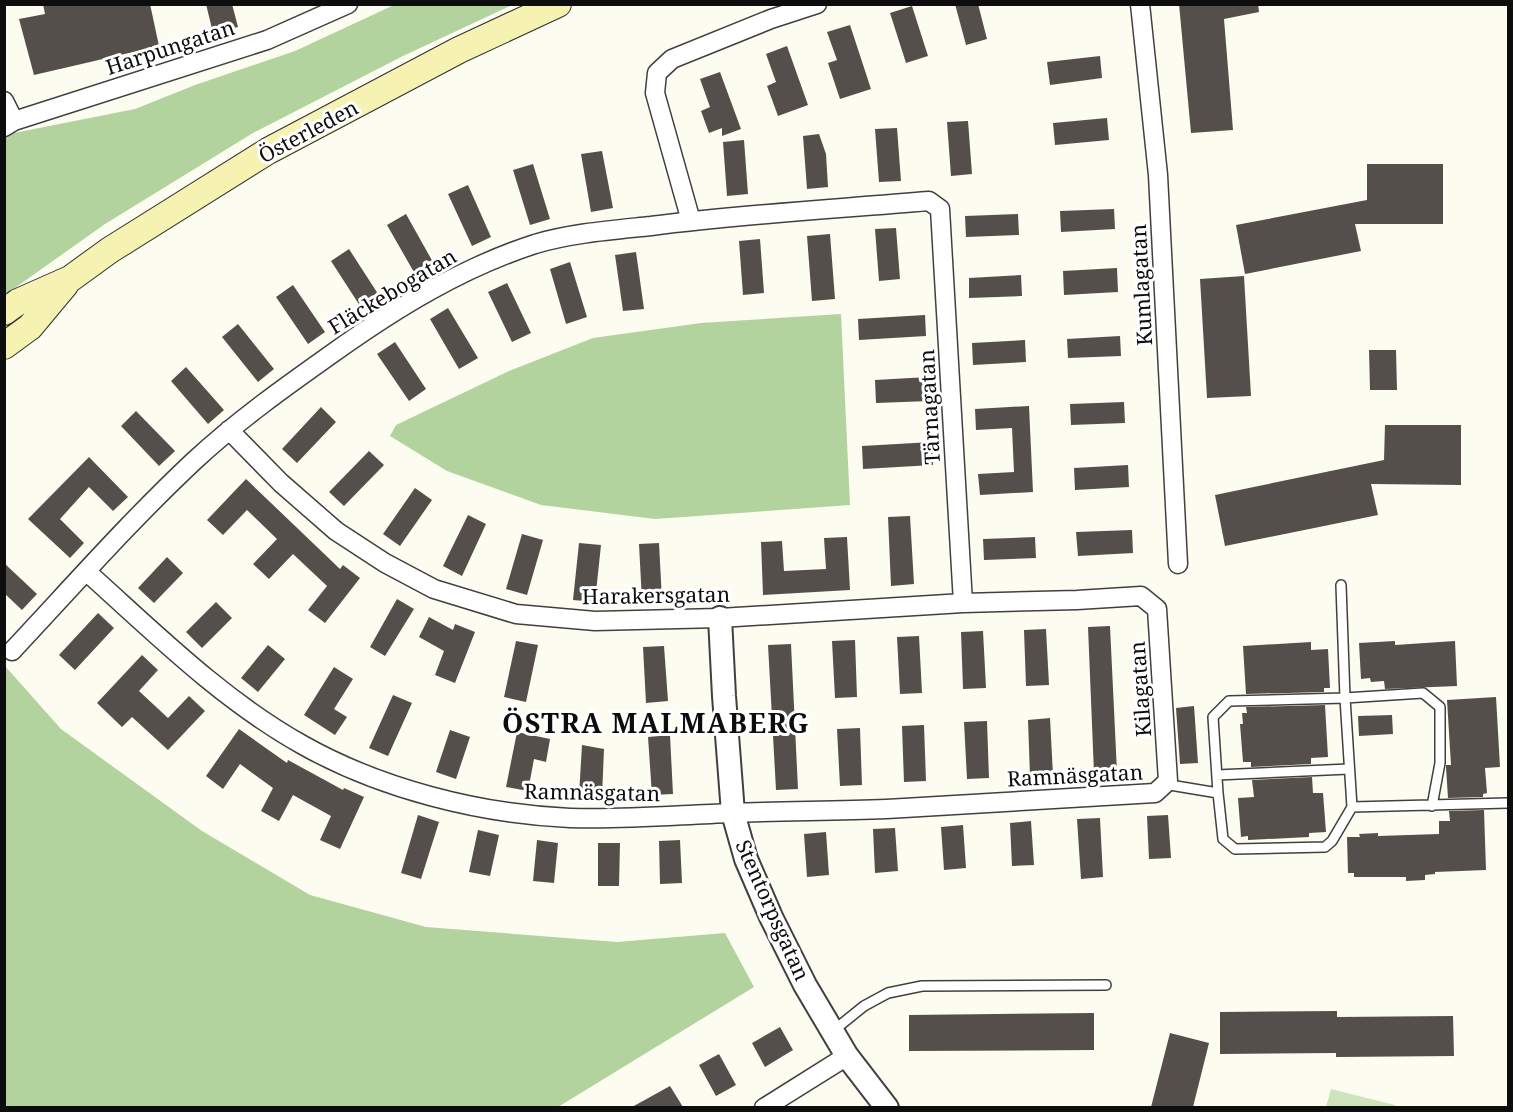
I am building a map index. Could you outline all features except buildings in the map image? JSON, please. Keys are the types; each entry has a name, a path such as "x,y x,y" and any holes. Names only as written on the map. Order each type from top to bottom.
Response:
{"main road":[{"name":"Österleden","path":"4,312 18,302 70,279 110,250 268,151 459,50 558,4"},
{"name":"Österleden","path":"4,346 30,327 70,279"}],"street":[{"name":"Harpungatan","path":"9,124 267,40 348,4"},
{"path":"690,221 655,93 657,73 672,59 817,4"},
{"name":"Kumlagatan","path":"1140,4 1158,176 1178,564"},
{"path":"4,101 9,124"},
{"name":"Fläckebogatan","path":"12,651 134,520 229,430 376,322 447,280 537,244 582,234 690,221 929,201 940,208"},
{"name":"Tärnagatan","path":"940,208 963,603"},
{"name":"Harakersgatan","path":"229,430 281,483 336,531 385,563 434,589 516,614 595,621 720,618 963,603 1143,597"},
{"name":"Ramnäsgatan","path":"87,572 201,674 301,744 359,771 418,792 493,810 569,818 642,818 887,809 1155,793 1164,784"},
{"name":"Kilagatan","path":"1143,597 1157,609 1168,781 1164,784"},
{"name":"Stentorpsgatan","path":"720,618 733,813 746,860 805,985 847,1056 887,1107"},
{"path":"764,1107 847,1056"}],"lane":[{"path":"1341,585 1345,698 1352,807 1332,841 1325,847 1235,849 1223,839 1213,717 1229,701 1345,698 1423,693 1440,707 1440,763 1432,806"},
{"path":"1217,775 1350,769"},
{"path":"1164,784 1218,793"},
{"path":"1352,807 1509,803"},
{"path":"833,1032 864,1006 888,993 922,986 1106,985"}],"green space":[{"path":"394,5 512,5 403,56 253,133 105,224 5,295 5,138 14,133 135,109 195,85 295,51"},
{"path":"841,314 850,505 655,519 541,505 447,471 390,436 396,425 509,371 593,338 701,323"},
{"path":"5,666 61,729 202,831 310,895 426,927 617,942 725,933 754,987 558,1107 5,1107"},
{"path":"1331,1089 1395,1105 1394,1107 1326,1107"}],"district":[{"name":"ÖSTRA MALMABERG","path":"656,722"}]}
